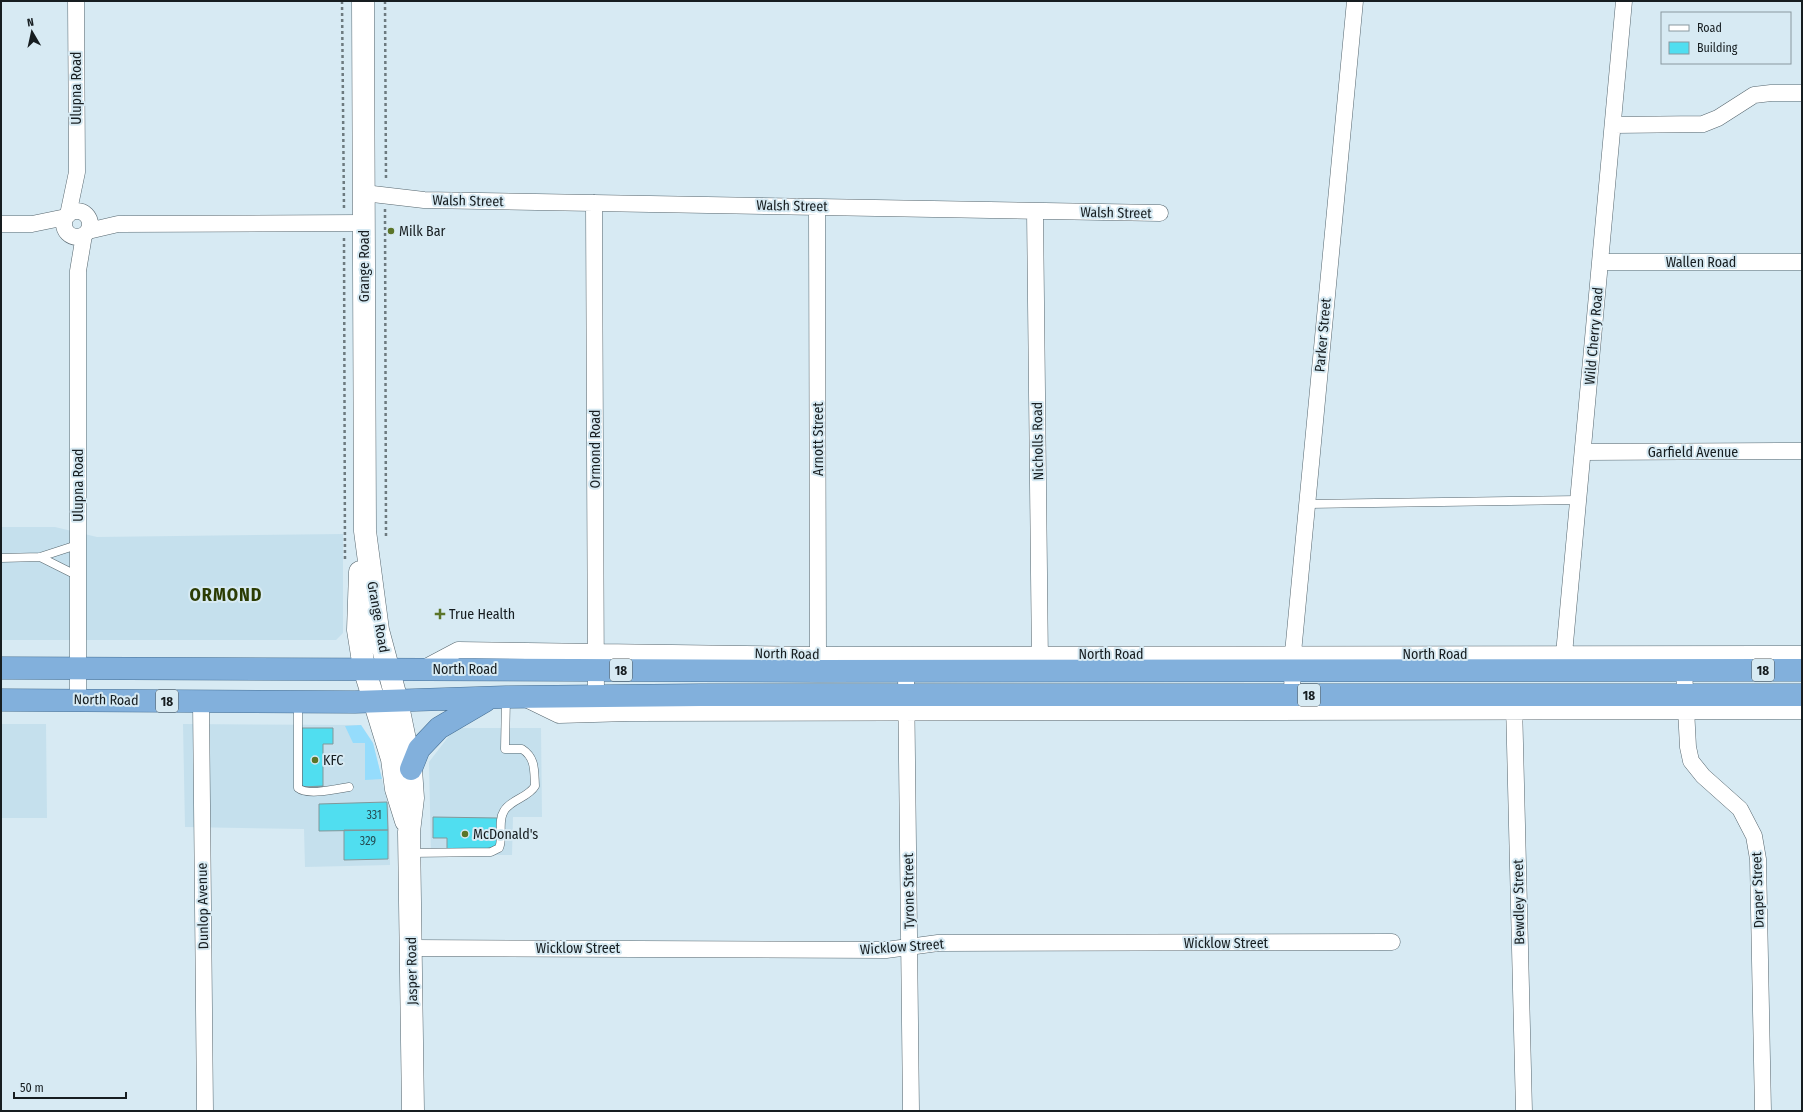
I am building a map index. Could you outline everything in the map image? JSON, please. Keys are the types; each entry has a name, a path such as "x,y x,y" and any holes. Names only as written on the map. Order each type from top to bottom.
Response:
{"highway":[{"name":"North Road","path":"1,668 424,668 595,661 818,663 906,671 1040,662 1293,661 1564,662 1684,670 1802,670"},
{"path":"280,668 290,702"},
{"name":"North Road","path":"1,700 290,702 596,696 907,704 1292,695 1514,703 1686,703 1802,695"},
{"path":"411,769 419,750 439,728 466,710 505,698"}],"main road":[{"name":"Grange Road","path":"363,1 378,630 397,701"},
{"name":"Grange Road","path":"364,668 358,630 359,583 375,535"},
{"name":"Jasper Road","path":"364,668 392,759 396,789 410,842"},
{"name":"Jasper Road","path":"397,701 411,769 413,798 410,842 413,1111"}],"street":[{"name":"Ulupna Road","path":"76,1 78,271 78,700"},
{"name":"Parker Street","path":"1292,695 1293,661 1355,1"},
{"name":"Wild Cherry Road","path":"1564,662 1614,125 1624,1"},
{"path":"1614,125 1703,124 1718,118 1754,95 1771,93 1802,93"},
{"name":"Walsh Street","path":"1,224 118,224 368,207 424,200 1160,213"},
{"name":"Ormond Road","path":"594,202 596,696"},
{"name":"Arnott Street","path":"817,207 818,663"},
{"name":"Nicholls Road","path":"1036,211 1040,662"},
{"name":"Wallen Road","path":"1601,262 1802,262"},
{"name":"Garfield Avenue","path":"1583,452 1802,451"},
{"name":"North Road","path":"1564,662 1802,654"},
{"name":"North Road","path":"818,663 1040,662"},
{"name":"Draper Street","path":"1684,670 1688,747 1691,761 1703,776 1740,809 1747,821 1756,845 1758,859 1764,1111"},
{"name":"Tyrone Street","path":"906,671 911,1111"},
{"name":"North Road","path":"505,698 559,715 907,704 1514,703"},
{"name":"Dunlop Avenue","path":"201,702 206,1111"},
{"name":"Bewdley Street","path":"1514,703 1524,1111"},
{"name":"North Road","path":"1686,703 1802,711"},
{"name":"Wicklow Street","path":"412,948 886,950 946,943 1392,942"}],"lane":[{"path":"1308,504 1578,500"},
{"path":"1,558 40,557 77,545"},
{"path":"40,557 78,576"},
{"path":"410,842 491,852 500,848 503,812 507,807 527,796 535,786 534,764 529,754 522,748 504,749 505,698"},
{"path":"290,702 298,788 302,792 330,790 349,786"}],"path":[{"path":"342,1 368,207 375,535"},
{"path":"345,563 368,207 385,1"}],"shaded area":[{"path":"1,527 55,527 97,537 343,534 343,633 336,640 1,640"},
{"path":"1,724 46,724 47,818 1,818"},
{"path":"183,724 361,725 373,743 389,809 390,865 305,867 304,829 185,827"},
{"path":"361,725 373,743 382,779 365,780 365,743 353,743 345,726"},
{"path":"455,728 541,728 542,817 513,817 512,855 431,855 429,762"}],"building":[{"path":"302,728 333,728 333,744 323,744 323,786 302,787"},
{"path":"387,802 388,830 319,831 319,804"},
{"path":"433,817 498,818 498,846 485,849 447,849 447,838 433,838"},
{"path":"344,830 388,830 388,859 344,860"}],"place":[{"name":"Milk Bar","path":"391,231"},
{"name":"True Health","path":"440,614"},
{"name":"KFC","path":"315,760"},
{"name":"McDonald's","path":"465,834"}],"district":[{"name":"ORMOND","path":"226,595"}]}
